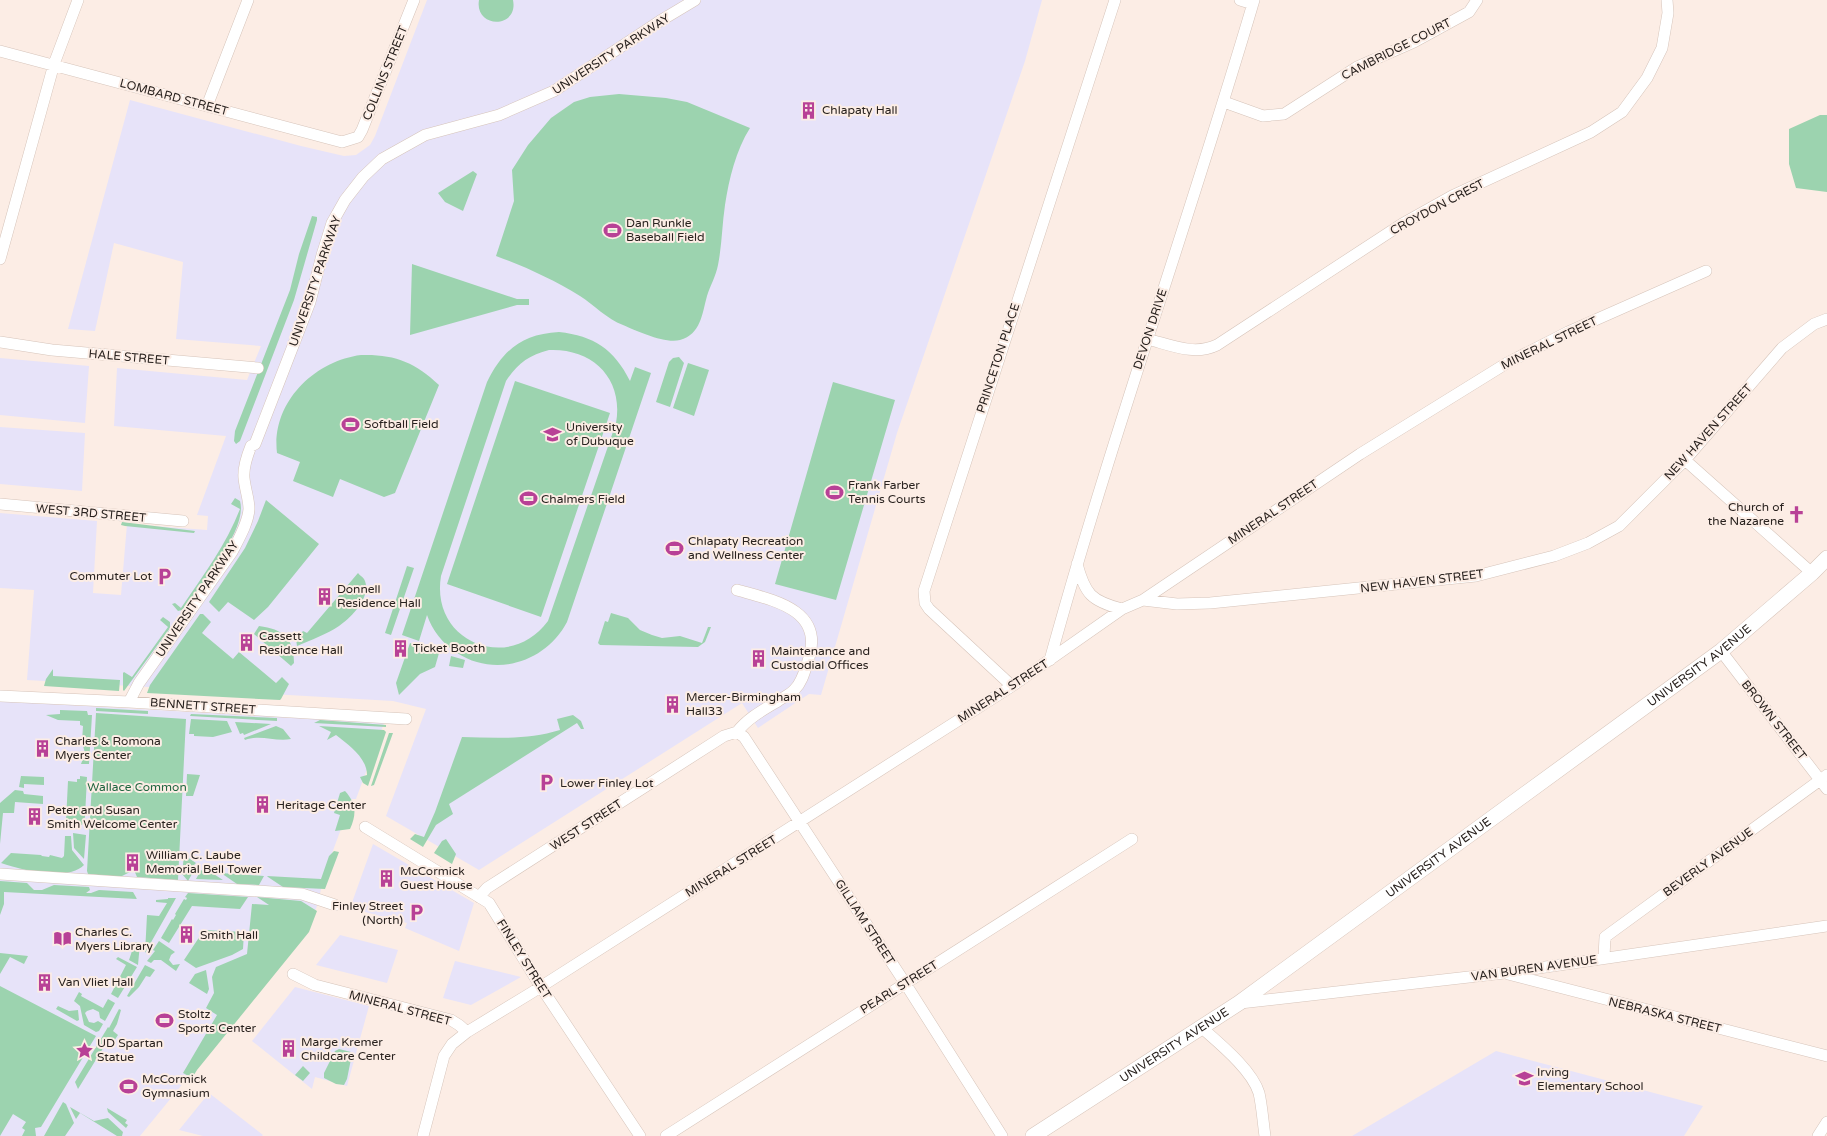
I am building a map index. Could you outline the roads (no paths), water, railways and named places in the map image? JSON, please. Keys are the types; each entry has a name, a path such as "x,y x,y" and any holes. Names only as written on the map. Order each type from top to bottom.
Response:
{"main road":[{"name":"UNIVERSITY AVENUE","path":"1033,1136 1239,1004 1721,651 1812,573 1827,558"}],"street":[{"path":"0,259 54,64 78,0"},
{"path":"207,106 248,0"},
{"name":"COLLINS STREET","path":"349,140 358,137 368,120 414,0"},
{"name":"UNIVERSITY PARKWAY","path":"129,702 139,683 220,570 238,541 249,511 244,476 246,467 251,463 256,452 257,448 255,444 310,302 332,223 345,200 363,177 382,159 425,134 499,115 554,91 660,21 695,0"},
{"name":"PRINCETON PLACE","path":"1012,686 929,609 925,603 924,591 1115,0"},
{"path":"1240,0 1254,2"},
{"name":"CAMBRIDGE COURT","path":"1224,102 1264,116 1284,114 1357,67 1414,42 1469,12 1477,0"},
{"name":"CROYDON CREST","path":"1147,339 1190,350 1208,349 1408,220 1452,196 1591,132 1622,112 1647,78 1662,48 1668,13 1667,0"},
{"name":"DEVON DRIVE","path":"1050,660 1077,564 1147,339 1224,102 1254,2"},
{"name":"LOMBARD STREET","path":"0,51 54,64 332,140 342,142 349,140"},
{"name":"MINERAL STREET","path":"293,974 315,985 450,1020 459,1025 466,1032 540,987 1012,686 1122,609 1143,600 1360,454 1507,363 1568,332 1706,271"},
{"name":"NEW HAVEN STREET","path":"1143,600 1177,604 1210,603 1476,576 1554,556 1588,543 1619,526 1685,460 1782,348 1814,324 1827,319"},
{"name":"HALE STREET","path":"0,342 52,350 258,368"},
{"path":"1685,460 1812,573"},
{"name":"WEST 3RD STREET","path":"0,504 183,521"},
{"path":"1077,564 1082,584 1094,598 1106,605 1122,609"},
{"name":"WEST STREET","path":"479,897 494,884 724,736 736,732 745,722 795,689 804,674 812,648 809,630 801,616 793,609 736,590"},
{"name":"BROWN STREET","path":"1721,651 1825,781"},
{"name":"BENNETT STREET","path":"0,696 129,702 406,719"},
{"name":"GILLIAM STREET","path":"736,732 744,737 905,983 1002,1136"},
{"name":"BEVERLY AVENUE","path":"1604,958 1605,938 1825,781"},
{"name":"FINLEY STREET","path":"365,827 489,904 540,987 640,1136"},
{"name":"PEARL STREET","path":"666,1136 1132,839"},
{"path":"0,874 302,894 335,904"},
{"name":"VAN BUREN AVENUE","path":"1239,1004 1504,973 1827,926"},
{"name":"NEBRASKA STREET","path":"1504,973 1827,1056"},
{"path":"1202,1028 1237,1060 1253,1082 1258,1092 1265,1136"},
{"path":"423,1136 444,1056 452,1044 466,1032"},
{"path":"1818,1136 1827,1122"}],"place":[{"name":"Chlapaty Hall","path":"809,110"},
{"name":"Dan Runkle Baseball Field","path":"613,230"},
{"name":"Softball Field","path":"351,424"},
{"name":"University of Dubuque","path":"553,434"},
{"name":"Frank Farber Tennis Courts","path":"835,492"},
{"name":"Chalmers Field","path":"528,499"},
{"name":"Church of the Nazarene","path":"1797,514"},
{"name":"Chlapaty Recreation and Wellness Center","path":"675,548"},
{"name":"Commuter Lot","path":"165,576"},
{"name":"Donnell Residence Hall","path":"324,596"},
{"name":"Cassett Residence Hall","path":"246,643"},
{"name":"Ticket Booth","path":"400,648"},
{"name":"Maintenance and Custodial Offices","path":"758,658"},
{"name":"Mercer-Birmingham Hall33","path":"673,704"},
{"name":"Charles & Romona Myers Center","path":"42,748"},
{"name":"Lower Finley Lot","path":"547,783"},
{"name":"Heritage Center","path":"263,805"},
{"name":"Peter and Susan Smith Welcome Center","path":"34,817"},
{"name":"William C. Laube Memorial Bell Tower","path":"133,862"},
{"name":"McCormick Guest House","path":"387,878"},
{"name":"Finley Street (North)","path":"416,913"},
{"name":"Smith Hall","path":"187,935"},
{"name":"Charles C. Myers Library","path":"62,939"},
{"name":"Van Vliet Hall","path":"45,982"},
{"name":"Stoltz Sports Center","path":"165,1021"},
{"name":"Marge Kremer Childcare Center","path":"288,1049"},
{"name":"UD Spartan Statue","path":"84,1050"},
{"name":"Irving Elementary School","path":"1524,1079"},
{"name":"McCormick Gymnasium","path":"129,1086"}],"park label":[{"name":"Wallace Common","path":"137,787"}]}
